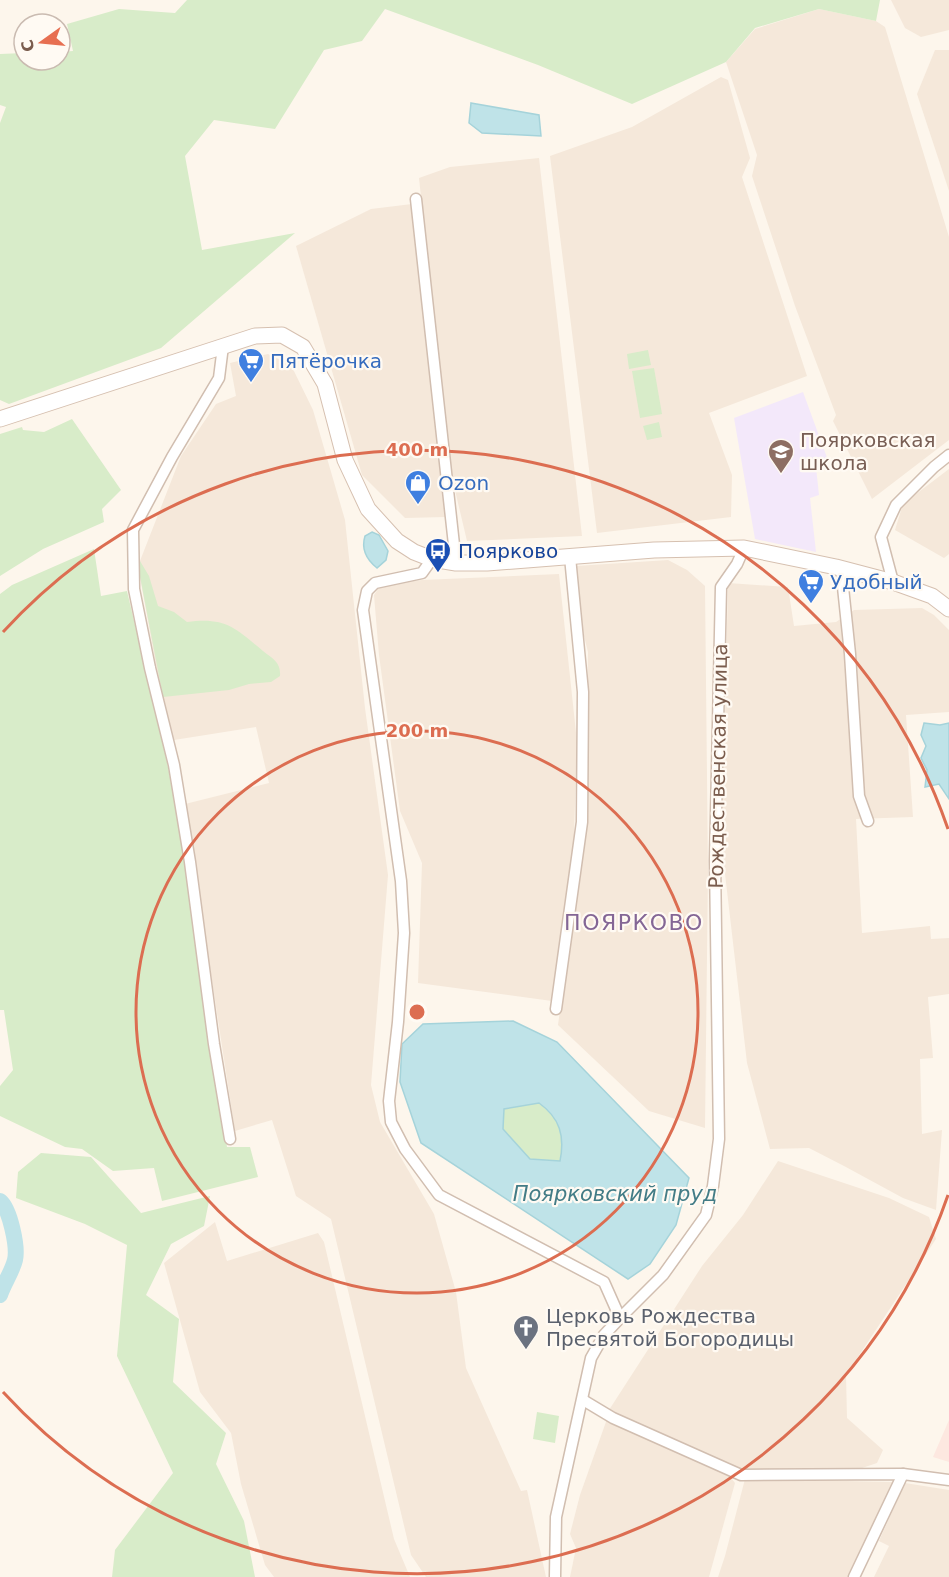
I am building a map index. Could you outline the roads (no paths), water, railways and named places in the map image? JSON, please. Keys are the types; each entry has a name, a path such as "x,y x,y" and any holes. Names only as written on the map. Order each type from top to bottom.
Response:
{"main road":[{"path":"0,419 255,336 282,335 303,347 325,384 345,460 368,510 397,541 432,560 487,563 654,550 744,548 841,568 893,582 932,596 949,609"}],"street":[{"path":"416,200 456,563"},
{"path":"223,346 219,378 172,457 133,530 134,589 150,668 174,765 230,1139"},
{"path":"893,582 881,537 896,505 949,455"},
{"name":"Рождественская улица","path":"555,1577 556,1517 591,1358 604,1335 663,1275 705,1215 713,1186 719,1139 716,861 721,587 737,564 744,548"},
{"path":"556,1009 582,822 583,692 570,557"},
{"path":"432,560 422,573 375,583 367,591 363,610 402,891 404,933 398,1022 388,1101 391,1122 405,1149 438,1195 604,1282 620,1318"},
{"path":"841,568 850,654 859,796 868,821"},
{"path":"583,1400 613,1418 741,1475 903,1474 949,1480"},
{"path":"854,1577 903,1474"}],"water":[{"path":"471,103 539,115 541,136 482,133 469,123"},
{"path":"372,532 379,535 388,551 386,560 377,568 364,550 365,536"},
{"path":"924,723 940,725 949,723 949,799 939,784 925,787 927,770 921,758 926,746 921,735"},
{"name":"Поярковский пруд","path":"513,1021 557,1042 689,1178 676,1225 650,1264 628,1279 421,1143 400,1082 402,1044 423,1024","holes":["539,1103 559,1128 562,1144 560,1161 530,1159 503,1129 504,1109"]}],"waterway":[{"path":"0,1201 10,1220 16,1254 0,1295"}],"place":[{"name":"Пятёрочка","path":"251,384"},
{"name":"Поярковская школа","path":"781,475"},
{"name":"Ozon","path":"418,506"},
{"name":"Поярково","path":"438,574"},
{"name":"Удобный","path":"811,605"},
{"name":"Церковь Рождества Пресвятой Богородицы","path":"526,1351"}],"district":[{"name":"ПОЯРКОВО","path":"634,922"}]}
